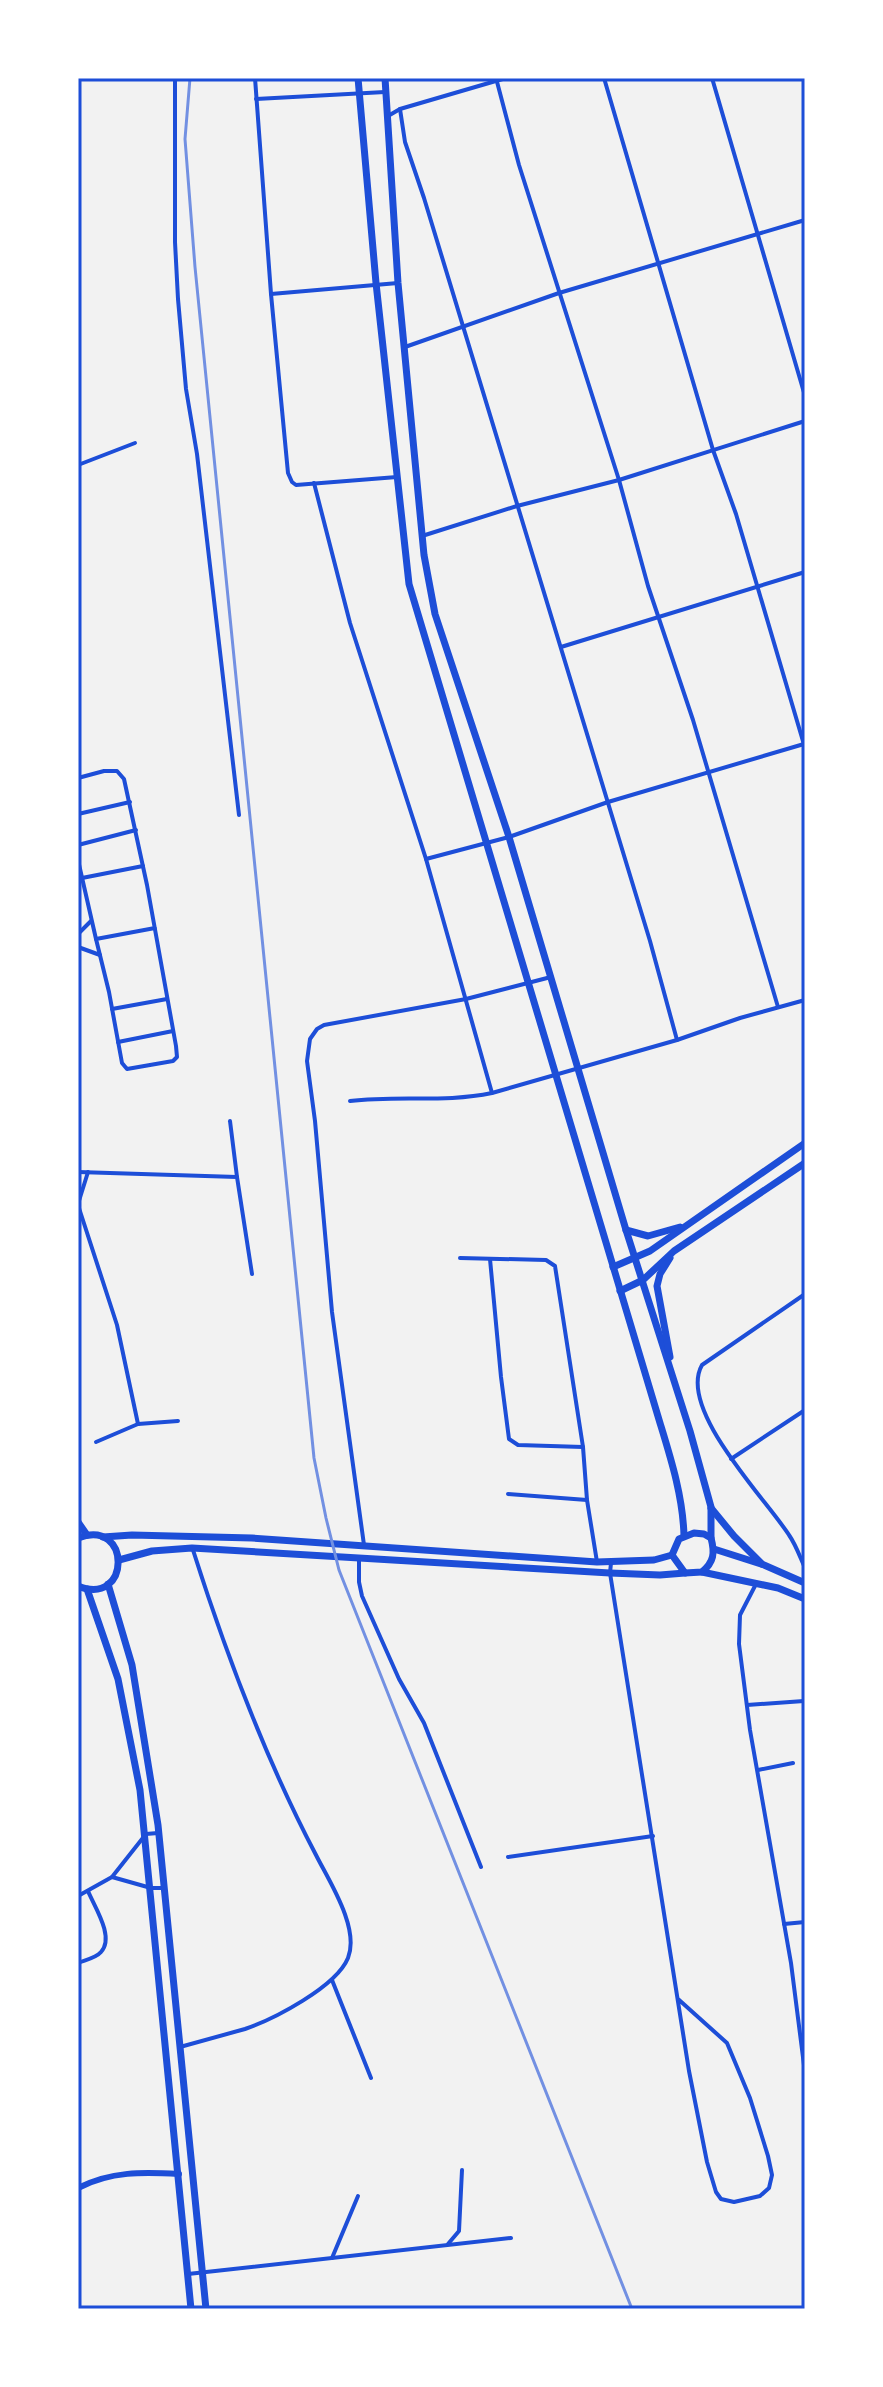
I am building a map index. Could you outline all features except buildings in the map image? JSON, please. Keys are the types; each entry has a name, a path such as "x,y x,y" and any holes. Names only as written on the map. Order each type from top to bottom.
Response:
{"main road":[{"path":"358,78 376,283 409,584 674,1469 684,1536"},
{"path":"385,78 398,283 422,536 435,614 509,837 711,1507 714,1549 711,1563 702,1572"},
{"path":"613,1267 650,1251 805,1143"},
{"path":"620,1291 643,1280 674,1251 804,1167"},
{"path":"626,1230 648,1236 686,1225"},
{"path":"671,1371 657,1286 660,1274 674,1251"},
{"path":"711,1507 734,1536 764,1565"},
{"path":"78,1522 87,1535"},
{"path":"672,1555 684,1536 694,1533 711,1538"},
{"path":"78,1538 87,1535 132,1535 252,1538 597,1562 654,1560 672,1555"},
{"path":"78,1586 94,1589 108,1584 117,1573 119,1560 116,1548 103,1537"},
{"path":"119,1560 152,1551 192,1548 610,1573 660,1575 702,1572 778,1588 805,1599"},
{"path":"714,1549 764,1565 805,1583"},
{"path":"443,1562 444,1550"},
{"path":"672,1555 685,1573"},
{"path":"108,1584 132,1665 159,1833 206,2309"},
{"path":"87,1589 111,1653 124,1703 146,1834 191,2309"},
{"path":"124,1703 139,1702"}],"street":[{"path":"175,78 178,299 186,389 197,454 239,815"},
{"path":"255,78 288,473 296,485 397,477"},
{"path":"388,116 400,109 506,78"},
{"path":"426,859 509,837 608,802 804,746 604,78"},
{"path":"712,78 805,396"},
{"path":"496,79 519,165 619,480 648,586 708,772 778,1007"},
{"path":"256,99 386,92"},
{"path":"400,109 405,142 608,802 677,1040"},
{"path":"405,347 559,293 805,220"},
{"path":"271,294 398,283"},
{"path":"422,536 517,506 619,480 805,421"},
{"path":"78,465 135,443"},
{"path":"314,483 350,623 426,859 492,1093"},
{"path":"561,647 805,572"},
{"path":"78,778 117,771 124,779 131,802 177,1053 173,1061 127,1069 122,1063 78,860"},
{"path":"78,814 131,802"},
{"path":"78,845 136,830"},
{"path":"82,878 143,866"},
{"path":"78,934 91,921"},
{"path":"96,939 155,928"},
{"path":"78,947 100,955"},
{"path":"364,1547 332,1312 307,1061 310,1039 324,1025 466,999 551,977"},
{"path":"112,1009 167,999"},
{"path":"350,1101 391,1097 456,1099 492,1093 805,1000"},
{"path":"118,1042 173,1031"},
{"path":"230,1121 252,1274"},
{"path":"78,1172 237,1177"},
{"path":"88,1172 78,1205 117,1325 138,1424"},
{"path":"460,1258 546,1260 555,1266 597,1562"},
{"path":"490,1259 509,1439 518,1445 583,1447"},
{"path":"805,1294 702,1365 697,1380 708,1418 731,1459 789,1534 805,1568"},
{"path":"731,1459 805,1410"},
{"path":"96,1442 138,1424 178,1421"},
{"path":"508,1494 587,1500"},
{"path":"180,2047 264,2021 332,1980 350,1953 350,1932 337,1896 298,1820 254,1722 192,1548"},
{"path":"359,1558 362,1596 399,1679 424,1723 481,1867"},
{"path":"611,1562 610,1573 696,2114 707,2162 721,2199 734,2202 760,2196 769,2188 772,2175 768,2156 727,2043 678,1999"},
{"path":"756,1584 744,1604 739,1627 747,1705 791,1963 805,2073"},
{"path":"747,1705 804,1701"},
{"path":"758,1770 793,1763"},
{"path":"78,1896 112,1877 146,1834 159,1833"},
{"path":"508,1857 653,1836"},
{"path":"112,1877 151,1888 165,1888"},
{"path":"78,1963 100,1954 106,1945 105,1932 88,1891"},
{"path":"784,1924 805,1922"},
{"path":"332,1980 371,2078"},
{"path":"446,2246 459,2231 462,2170"},
{"path":"78,2188 104,2176 126,2173 179,2174"},
{"path":"332,2258 358,2196"},
{"path":"188,2274 511,2238"}],"railway":[{"path":"190,78 185,139 195,267 314,1458 339,1570 632,2309"}]}
